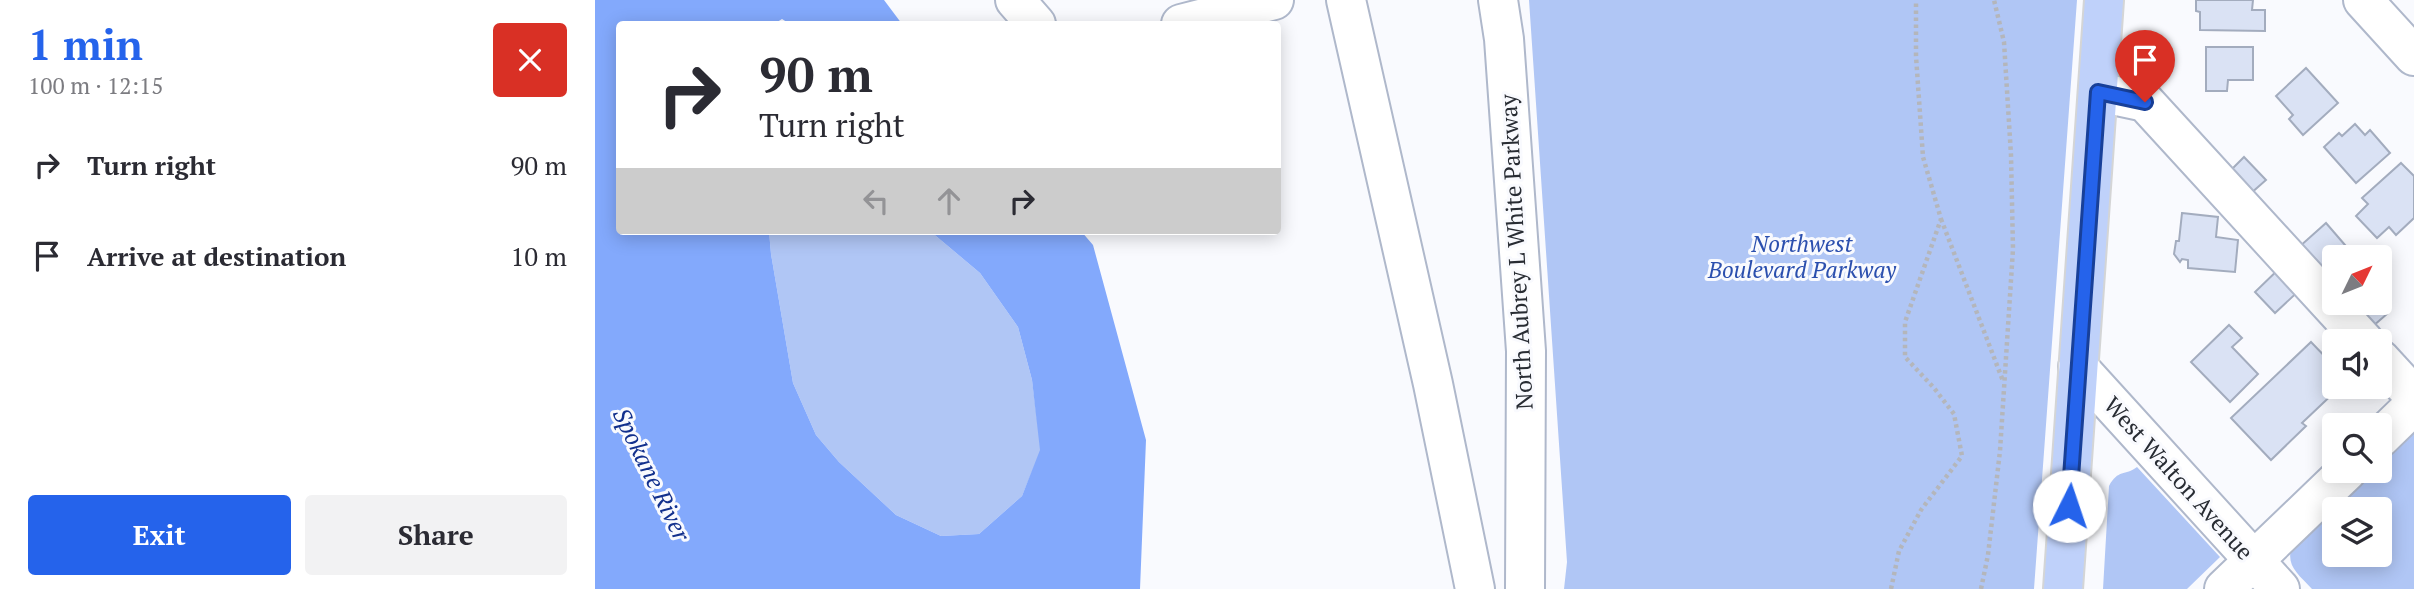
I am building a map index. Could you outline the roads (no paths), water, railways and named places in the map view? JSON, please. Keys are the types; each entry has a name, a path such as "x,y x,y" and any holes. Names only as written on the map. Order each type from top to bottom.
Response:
{"main road":[{"path":"2063,589 2104,0"}],"street":[{"path":"1014,0 1033,21"},
{"path":"1193,21 1274,0"},
{"path":"1346,0 1433,384 1475,589"},
{"name":"North Aubrey L White Parkway","path":"1498,0 1504,39 1526,351 1525,589"},
{"path":"2363,0 2414,56"},
{"path":"2098,92 2145,102 2353,329"},
{"name":"West Walton Avenue","path":"2078,367 2280,589"},
{"path":"2392,372 2414,396"},
{"path":"2392,426 2414,405"},
{"path":"2224,589 2335,483"}],"water":[{"name":"Spokane River","path":"595,0 884,0 900,21 616,21 616,235 769,235 793,383 816,435 839,462 896,515 941,536 979,534 1022,496 1040,450 1032,380 1018,327 980,273 935,235 1084,235 1093,245 1146,440 1140,589 595,589"}],"park label":[{"name":"Northwest Boulevard Parkway","path":"1802,256"}]}
